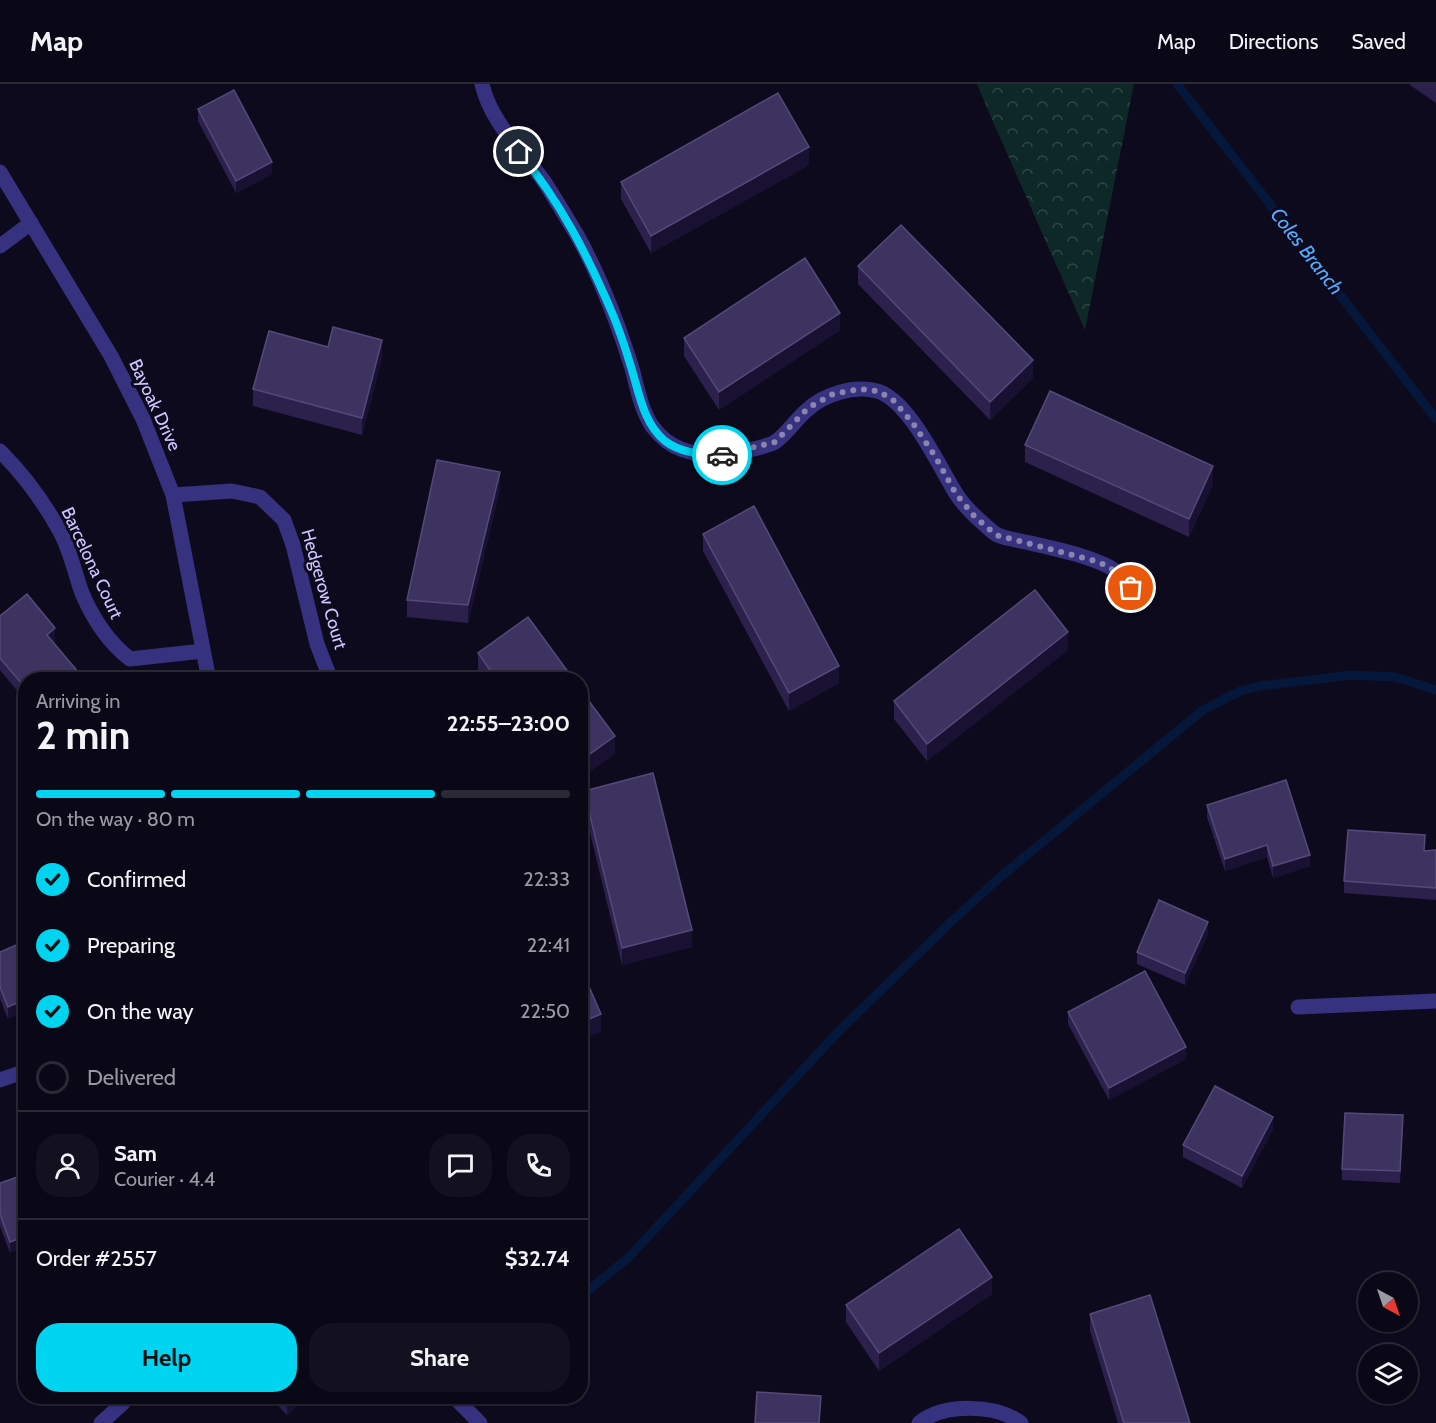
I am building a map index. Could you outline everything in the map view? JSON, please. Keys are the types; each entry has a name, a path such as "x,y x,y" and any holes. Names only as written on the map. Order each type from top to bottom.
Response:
{"street":[{"path":"482,84 485,98 508,138 542,179 578,237 614,317 631,365 642,407 652,425 665,441 687,452 725,456 775,442 808,408 833,394 860,389 878,391 893,400 912,422 935,456 956,494 975,517 996,535 1099,562 1120,574 1131,588 1137,604"},
{"name":"Bayoak Drive","path":"0,172 111,356 143,420 173,495 207,672"},
{"path":"0,246 31,223"},
{"name":"Barcelona Court","path":"0,451 59,529 83,594 105,635 116,648 130,659 203,651"},
{"name":"Hedgerow Court","path":"173,495 232,491 260,497 284,520 293,545 317,644 328,672"},
{"path":"1298,1007 1436,1002"},
{"path":"0,1080 18,1074"},
{"path":"101,1423 122,1404"},
{"path":"461,1404 480,1423"},
{"path":"919,1423 924,1419 957,1409 993,1409 1021,1423"}],"green space":[{"path":"977,84 1134,84 1085,330 991,117"}],"building":[{"path":"234,90 272,162 236,181 198,109"},
{"path":"778,93 809,147 651,236 621,182"},
{"path":"901,225 1033,360 990,402 858,266"},
{"path":"805,258 840,313 719,392 684,338"},
{"path":"333,327 382,340 362,418 253,389 269,331 328,347"},
{"path":"1050,391 1213,466 1189,519 1025,445"},
{"path":"437,460 500,472 468,605 407,600"},
{"path":"754,506 839,666 789,693 703,534"},
{"path":"1035,590 1068,632 927,744 894,701"},
{"path":"27,594 55,628 47,635 78,672 18,672 18,679 0,658 0,616"},
{"path":"528,617 568,672 491,672 478,653"},
{"path":"588,700 615,736 588,755"},
{"path":"653,773 692,930 622,948 588,808 588,790"},
{"path":"1286,780 1310,855 1273,866 1267,845 1225,859 1207,805"},
{"path":"1348,830 1425,835 1424,851 1436,850 1436,888 1344,881"},
{"path":"1159,900 1208,922 1185,973 1137,952"},
{"path":"18,944 18,1003 8,1007 0,987 0,952"},
{"path":"1145,971 1186,1047 1109,1088 1068,1012"},
{"path":"588,984 601,1014 588,1020"},
{"path":"1215,1086 1273,1117 1242,1176 1183,1145"},
{"path":"1345,1113 1403,1115 1400,1171 1342,1169"},
{"path":"18,1177 18,1239 10,1242 0,1214 0,1183"},
{"path":"959,1229 992,1277 879,1353 846,1305"},
{"path":"1150,1295 1190,1423 1124,1423 1090,1314"},
{"path":"757,1392 821,1396 819,1423 755,1423"}],"waterway":[{"name":"Coles Branch","path":"1177,84 1436,419"},
{"path":"588,1290 629,1257 838,1032 953,920 999,878 1203,710 1240,691 1260,686 1351,675 1395,677 1436,690"}],"way so far":[{"path":"722,455 775,442 808,408 833,394 860,389 878,391 893,400 912,422 935,456 956,494 975,517 996,535 1099,562 1120,574 1131,588"}],"route":[{"path":"519,152 542,179 578,237 614,317 631,365 642,407 652,425 665,441 687,452 722,455"}]}
